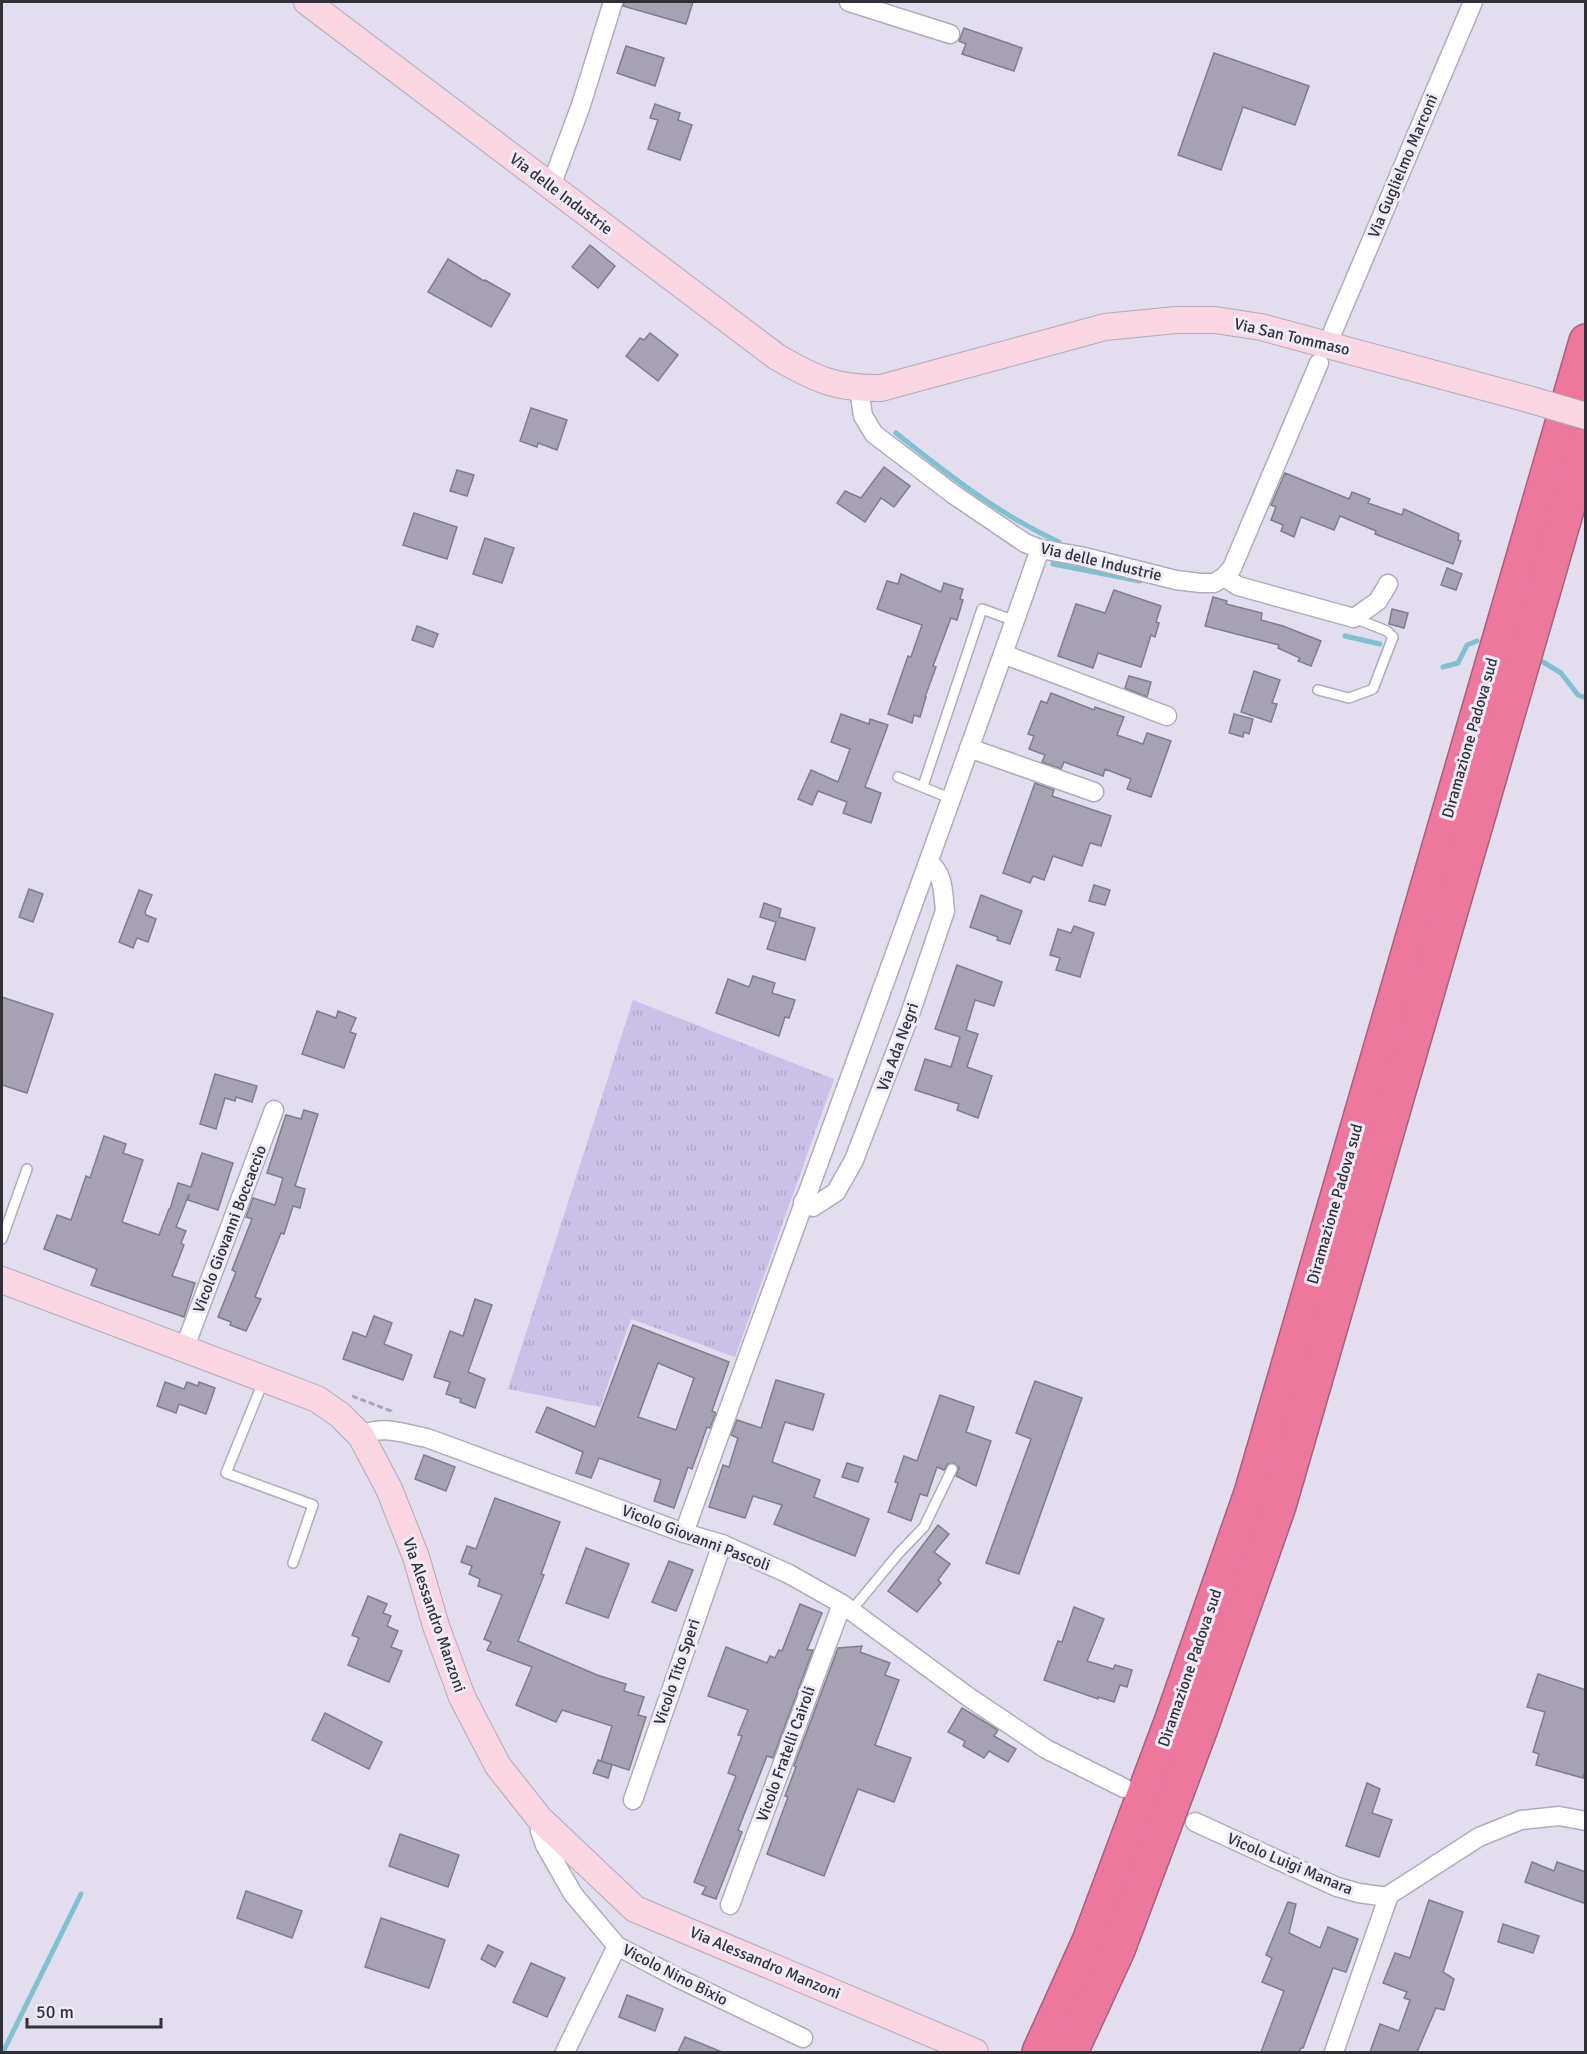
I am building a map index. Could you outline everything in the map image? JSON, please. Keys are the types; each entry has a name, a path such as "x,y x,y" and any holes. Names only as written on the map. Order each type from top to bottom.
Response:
{"highway":[{"name":"Diramazione Padova sud","path":"1039,2052 1089,1941 1172,1719 1251,1493 1586,341"},
{"name":"Diramazione Padova sud","path":"1071,2052 1123,1939 1202,1728 1279,1506 1586,444"}],"street":[{"name":"Via delle Industrie","path":"307,2 777,357 819,380"},
{"path":"551,186 581,105 613,2"},
{"path":"849,2 950,34"},
{"name":"Via Guglielmo Marconi","path":"1333,331 1473,2"},
{"name":"Via San Tommaso","path":"819,380 859,389 881,388 1105,327 1176,320 1215,320 1261,327 1586,416"},
{"path":"1319,363 1232,568 1224,577 1238,586 1354,618 1378,601 1388,584"},
{"name":"Via delle Industrie","path":"859,389 863,416 874,434 953,494 1025,543 1040,549 1201,584 1214,583 1224,577"},
{"path":"684,1533 803,1202 929,863 1040,549"},
{"path":"1003,654 1167,716"},
{"path":"969,748 1094,792"},
{"name":"Via Ada Negri","path":"803,1202 813,1207 836,1192 854,1160 882,1090 945,911 942,880 935,867 929,863"},
{"name":"Vicolo Giovanni Boccaccio","path":"187,1348 189,1336 274,1110"},
{"name":"Via Alessandro Manzoni","path":"2,1280 265,1378 317,1399 340,1415 361,1436 389,1489 416,1557 436,1626 462,1697 498,1766 540,1819 635,1909 967,2049"},
{"name":"Vicolo Giovanni Pascoli","path":"361,1436 370,1431 385,1430 426,1438 684,1533 722,1544 789,1574 847,1607 969,1698 1046,1749 1124,1788"},
{"name":"Vicolo Tito Speri","path":"633,1800 722,1544"},
{"name":"Vicolo Fratelli Cairoli","path":"730,1905 847,1607"},
{"path":"1334,2052 1387,1898 1479,1837 1521,1820 1558,1816 1586,1821"},
{"name":"Vicolo Nino Bixio","path":"540,1819 540,1831 545,1845 573,1894 617,1946 803,2038"},
{"name":"Vicolo Luigi Manara","path":"1195,1822 1337,1887 1387,1898"},
{"path":"565,2052 617,1946"}],"lane":[{"path":"923,786 982,609 1015,621"},
{"path":"1318,690 1349,698 1373,689 1393,637 1388,631 1354,618"},
{"path":"898,777 952,799"},
{"path":"2,1239 27,1169"},
{"path":"265,1378 226,1473 313,1505 293,1563"},
{"path":"847,1607 924,1527 952,1468"}],"green space":[{"path":"633,1000 834,1079 735,1357 631,1319 600,1407 508,1389"}],"building":[{"path":"624,2 693,2 686,24 623,6"},
{"path":"964,28 1022,48 1014,71 962,54 966,44 959,41"},
{"path":"626,46 664,58 655,86 617,73"},
{"path":"1214,53 1309,86 1295,125 1243,107 1221,170 1178,155"},
{"path":"655,104 680,113 678,120 692,125 680,160 648,149 658,120 650,118"},
{"path":"590,245 615,266 598,288 572,267"},
{"path":"448,259 510,294 491,327 428,292"},
{"path":"650,333 678,355 658,381 626,356 640,338 644,340"},
{"path":"531,408 567,420 557,450 538,443 537,447 520,441"},
{"path":"884,467 910,486 894,507 881,498 865,522 837,503 845,491 861,498"},
{"path":"457,470 474,475 467,496 450,491"},
{"path":"1285,473 1349,499 1352,492 1370,499 1368,503 1402,515 1404,509 1459,534 1458,540 1461,541 1453,564 1375,534 1376,531 1340,516 1334,530 1301,517 1294,537 1281,531 1283,525 1271,520 1276,507 1271,505"},
{"path":"414,513 457,527 447,559 403,545"},
{"path":"485,538 514,548 502,583 473,574"},
{"path":"1447,568 1462,574 1456,590 1441,585"},
{"path":"901,574 941,592 944,583 963,589 960,599 963,600 957,620 951,618 933,666 936,667 920,717 914,715 912,723 888,714 908,656 911,657 922,625 877,609 887,581 898,584"},
{"path":"1114,590 1161,606 1156,622 1159,623 1155,637 1151,635 1141,667 1098,653 1093,668 1058,656 1076,604 1105,613"},
{"path":"1213,597 1227,601 1226,604 1262,613 1261,620 1321,641 1311,666 1298,661 1300,658 1278,648 1279,645 1205,626"},
{"path":"1392,609 1408,613 1404,628 1389,624"},
{"path":"417,626 438,634 433,647 412,640"},
{"path":"1254,671 1280,680 1272,703 1277,704 1271,722 1241,712"},
{"path":"1129,676 1151,682 1147,697 1125,688"},
{"path":"1051,693 1094,710 1095,707 1124,717 1117,735 1143,744 1147,733 1171,741 1151,797 1127,789 1131,779 1105,769 1103,776 1064,762 1061,769 1042,762 1045,755 1029,749 1034,736 1028,734 1041,701 1047,703"},
{"path":"841,714 869,724 870,719 888,725 865,787 881,793 871,823 843,813 847,802 818,791 812,805 798,799 811,770 838,782 850,749 831,742"},
{"path":"1234,714 1253,719 1249,734 1244,732 1243,737 1229,733"},
{"path":"1035,783 1054,790 1052,796 1111,816 1101,846 1090,843 1082,866 1053,856 1044,880 1033,876 1030,883 1003,873"},
{"path":"1094,885 1110,890 1105,905 1089,901"},
{"path":"29,889 43,894 33,922 19,917"},
{"path":"139,890 152,895 145,912 146,915 156,919 148,942 137,938 133,948 119,942"},
{"path":"981,895 1022,911 1010,944 970,927"},
{"path":"764,903 781,909 779,917 815,928 805,960 767,949 776,922 760,917"},
{"path":"1074,926 1094,933 1080,977 1056,970 1060,958 1050,955 1058,929 1071,933"},
{"path":"957,965 1002,982 994,1006 975,1000 966,1030 978,1034 967,1067 992,1076 978,1118 957,1110 959,1104 915,1090 925,1059 951,1067 960,1037 935,1029"},
{"path":"753,976 775,983 772,993 795,1000 789,1018 785,1017 779,1036 716,1013 728,979 749,987"},
{"path":"2,997 53,1014 27,1093 2,1085"},
{"path":"317,1011 336,1018 338,1011 356,1018 350,1032 356,1034 344,1068 302,1054"},
{"path":"215,1074 257,1086 252,1102 236,1097 235,1101 225,1098 216,1129 200,1124"},
{"path":"304,1110 318,1114 295,1186 305,1189 300,1208 293,1206 284,1234 281,1233 255,1297 261,1299 246,1331 218,1317 236,1272 232,1270 252,1219 246,1217 253,1198 275,1205 283,1178 267,1173 286,1115 301,1119"},
{"path":"104,1136 126,1144 123,1153 143,1160 122,1222 159,1235 178,1183 191,1187 202,1153 233,1163 218,1210 188,1200 189,1194 176,1227 186,1231 181,1243 184,1245 172,1276 195,1283 184,1317 91,1285 97,1269 44,1249 57,1215 71,1220 86,1176 90,1178"},
{"path":"475,1299 492,1305 468,1372 485,1379 475,1408 460,1402 461,1399 446,1394 450,1382 434,1377 450,1331 463,1336"},
{"path":"374,1316 392,1323 384,1344 412,1355 403,1380 343,1359 353,1332 366,1337"},
{"path":"633,1325 729,1362 712,1411 716,1413 710,1428 707,1427 692,1469 688,1467 674,1508 654,1501 661,1480 599,1458 591,1478 576,1473 583,1452 536,1432 547,1407 595,1427","holes":["658,1363 694,1378 676,1430 638,1417"]},
{"path":"776,1380 824,1394 813,1430 785,1422 772,1462 820,1480 814,1497 869,1519 855,1556 774,1524 782,1505 753,1496 745,1518 709,1507 723,1465 729,1467 738,1438 731,1435 737,1420 761,1428"},
{"path":"1035,1381 1082,1398 1019,1574 986,1563 1031,1439 1016,1433"},
{"path":"165,1382 184,1389 187,1382 198,1386 199,1382 215,1388 206,1414 179,1404 176,1413 157,1406"},
{"path":"940,1395 974,1407 966,1432 991,1441 976,1486 956,1476 959,1468 954,1463 948,1464 944,1470 937,1467 927,1496 920,1494 911,1521 888,1512 904,1456 917,1461"},
{"path":"424,1455 455,1467 446,1491 415,1479"},
{"path":"847,1463 863,1468 858,1482 842,1477"},
{"path":"495,1498 560,1522 541,1574 544,1575 518,1641 597,1675 626,1684 624,1691 644,1697 638,1715 646,1717 629,1770 601,1761 612,1726 562,1710 556,1722 516,1705 532,1667 487,1650 491,1642 484,1639 502,1595 478,1586 480,1579 469,1574 472,1566 461,1562 467,1546 476,1549"},
{"path":"938,1525 949,1534 934,1552 950,1564 938,1580 941,1583 917,1612 888,1591"},
{"path":"586,1548 629,1564 608,1618 566,1603"},
{"path":"669,1561 693,1570 676,1611 652,1602"},
{"path":"368,1596 387,1604 383,1613 391,1616 387,1626 398,1631 391,1647 402,1651 389,1682 348,1665 359,1638 352,1635"},
{"path":"800,1604 822,1613 807,1650 813,1650 773,1758 767,1756 738,1830 742,1832 716,1899 702,1894 706,1887 694,1882 736,1776 728,1773 742,1736 738,1735 748,1710 708,1696 726,1647 767,1663 770,1656 775,1658 779,1650 782,1651"},
{"path":"1074,1607 1104,1619 1087,1661 1113,1669 1115,1665 1132,1670 1127,1687 1120,1685 1114,1702 1098,1697 1098,1699 1044,1680 1058,1641 1062,1642"},
{"path":"862,1646 860,1652 890,1663 885,1675 899,1680 875,1745 911,1758 894,1802 858,1789 824,1876 767,1854 788,1797 785,1796 796,1767 794,1766 838,1648"},
{"path":"1538,1674 1586,1690 1586,1769 1583,1778 1536,1765 1539,1754 1533,1752 1545,1712 1527,1707"},
{"path":"962,1708 998,1730 994,1736 1016,1749 1008,1762 989,1751 984,1758 963,1746 965,1741 948,1732"},
{"path":"325,1713 382,1742 369,1769 312,1740"},
{"path":"598,1760 612,1765 608,1778 593,1773"},
{"path":"1367,1783 1380,1789 1372,1813 1392,1820 1379,1857 1346,1846"},
{"path":"400,1834 459,1855 448,1887 389,1866"},
{"path":"1532,1862 1554,1871 1557,1862 1586,1872 1586,1904 1525,1882"},
{"path":"246,1891 302,1911 292,1938 237,1918"},
{"path":"1429,1900 1463,1912 1443,1972 1454,1979 1444,2010 1436,2008 1417,2052 1370,2052 1380,2024 1399,2031 1410,2000 1404,1998 1407,1992 1383,1983 1395,1953 1410,1958"},
{"path":"1288,1902 1296,1904 1289,1933 1320,1948 1328,1927 1358,1939 1346,1972 1333,1968 1303,2048 1299,2052 1261,2052 1284,1991 1262,1982 1272,1958 1266,1955"},
{"path":"381,1918 445,1940 429,1988 365,1967"},
{"path":"1503,1924 1539,1936 1533,1953 1498,1942"},
{"path":"488,1945 503,1952 495,1967 481,1959"},
{"path":"531,1963 565,1978 547,2017 513,2002"},
{"path":"627,1995 663,2009 655,2031 619,2017"},
{"path":"685,2037 722,2052 678,2052"}],"waterway":[{"path":"896,433 995,506 1059,542"},
{"path":"1053,564 1140,581"},
{"path":"1345,636 1380,644"},
{"path":"1443,667 1458,663 1467,645 1477,641"},
{"path":"1543,662 1561,673 1578,695 1586,698"},
{"path":"3,2052 81,1894"}]}
